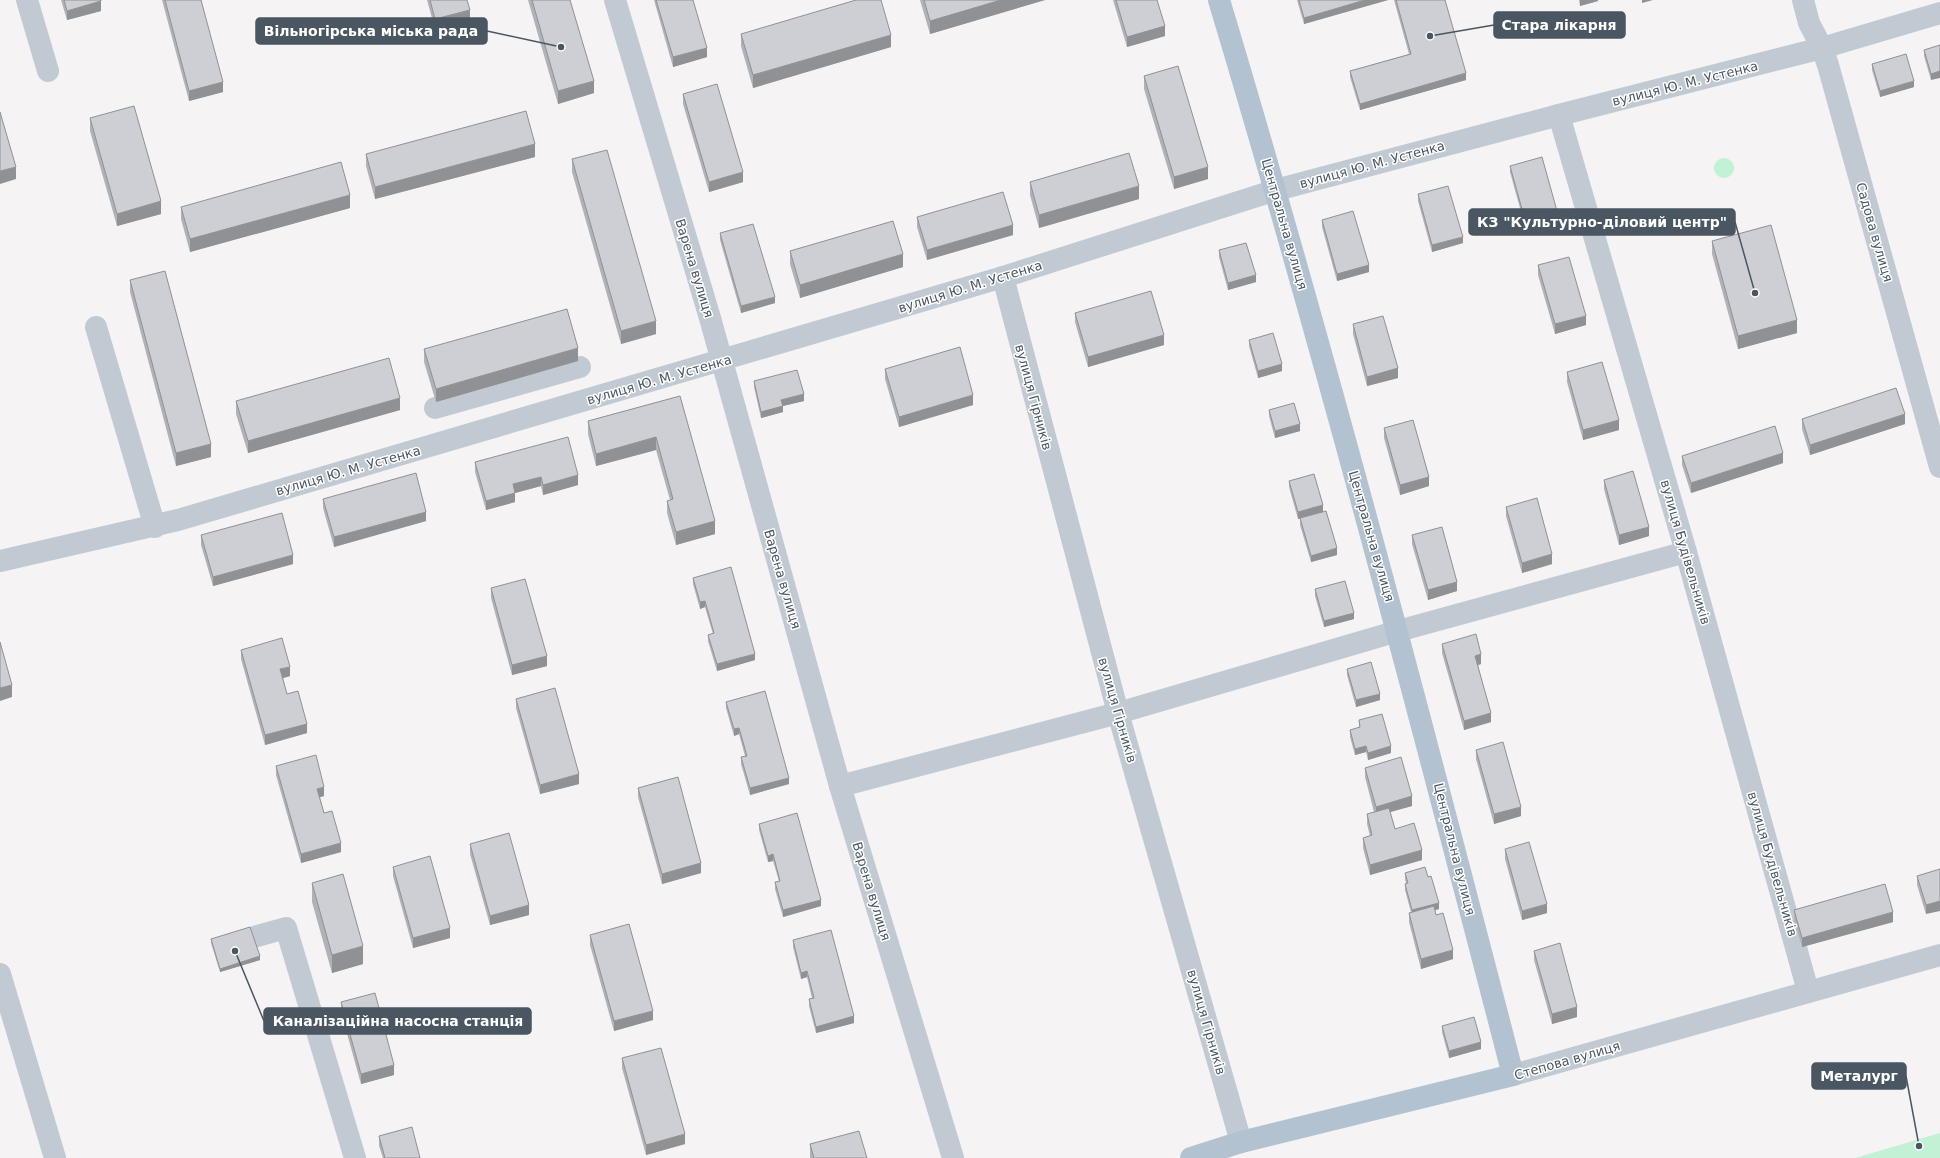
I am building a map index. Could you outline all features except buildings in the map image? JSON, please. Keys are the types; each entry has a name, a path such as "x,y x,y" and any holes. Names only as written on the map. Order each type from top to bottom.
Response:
{"main road":[{"name":"Центральна вулиця","path":"1219,0 1276,190 1398,631 1513,1076"},
{"name":"Степова вулиця","path":"1191,1158 1241,1142 1513,1076"}],"street":[{"path":"26,0 48,71"},
{"name":"Варена вулиця","path":"615,0 721,360 840,786 953,1158"},
{"name":"Садова вулиця","path":"1803,0 1809,23 1822,48 1940,467"},
{"name":"вулиця Ю. М. Устенка","path":"0,561 155,527 1003,277 1276,190 1559,115 1822,48 1940,13"},
{"name":"вулиця Будівельників","path":"1559,115 1686,552 1808,991"},
{"name":"вулиця Гірників","path":"1003,277 1118,713 1241,1142"},
{"path":"96,327 155,527"},
{"path":"435,408 580,367"},
{"path":"840,786 1118,713 1398,631 1686,552"},
{"path":"254,937 286,928 355,1158"},
{"name":"Степова вулиця","path":"1513,1076 1808,991 1848,982 1940,955"},
{"path":"0,974 55,1158"}],"green space":[{"path":"1724,158 1731,161 1734,168 1731,175 1724,178 1717,175 1714,168 1717,161"},
{"path":"1940,1133 1940,1158 1855,1158"}],"place":[{"name":"Стара лікарня","path":"1430,36"},
{"name":"Вільногірська міська рада","path":"561,47"},
{"name":"КЗ \"Культурно-діловий центр\"","path":"1755,293"},
{"name":"Каналізаційна насосна станція","path":"235,951"},
{"name":"Металург","path":"1919,1146"}]}
